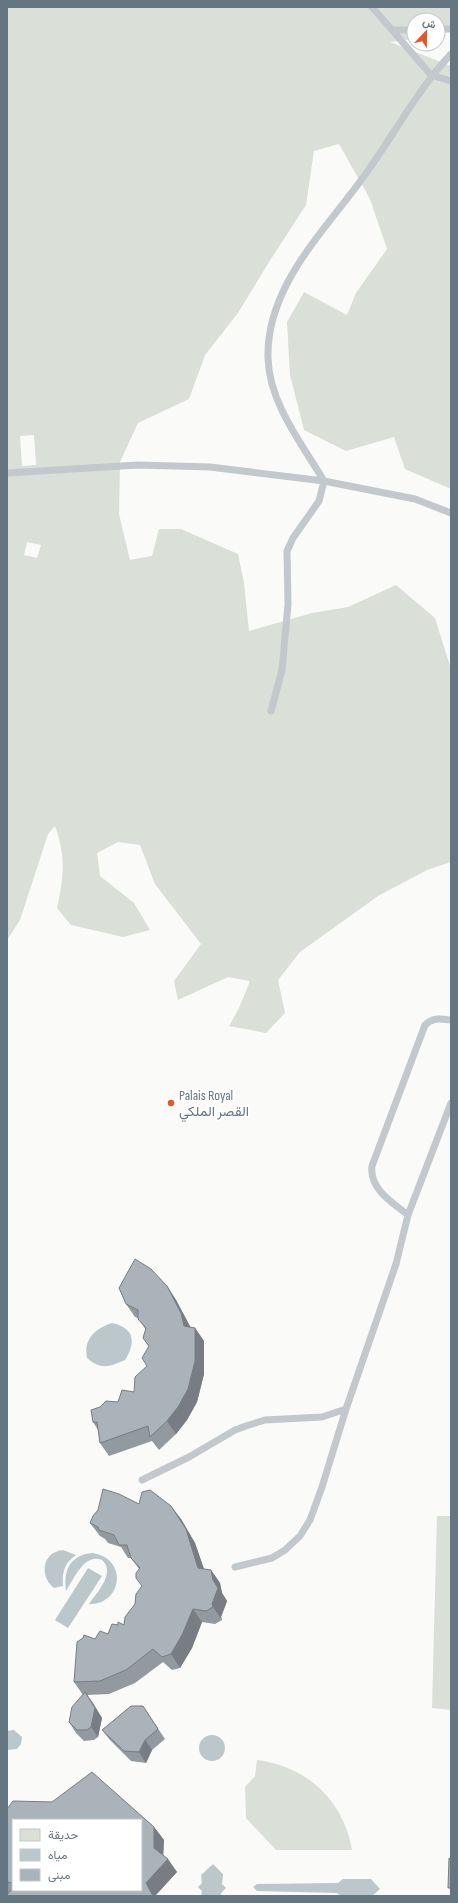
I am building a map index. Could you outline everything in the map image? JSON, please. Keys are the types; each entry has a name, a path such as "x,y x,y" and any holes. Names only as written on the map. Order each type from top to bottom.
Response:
{"lane":[{"path":"372,7 432,75 451,81"},
{"path":"392,30 406,30"},
{"path":"271,711 282,670 288,604 287,551 297,532 319,501 324,480 282,410 272,384 268,358 270,332 277,305 293,272 367,173 432,75 451,54"},
{"path":"7,473 138,465 210,467 324,480 415,499 451,512"},
{"path":"408,1215 385,1197 376,1185 372,1174 372,1166 425,1025 428,1022 437,1019 451,1020"},
{"path":"235,1567 272,1558 285,1550 300,1536 310,1520 322,1487 346,1409 396,1264 408,1215 451,1103"},
{"path":"142,1480 189,1457 235,1430 249,1425 265,1420 322,1417 346,1409"}],"green space":[{"path":"7,7 451,7 451,25 446,29 446,12 406,12 406,40 390,42 406,48 406,52 415,52 451,66 451,489 405,469 394,437 346,451 304,430 290,375 287,322 304,292 347,315 356,293 387,249 370,199 339,144 314,151 306,205 238,313 205,355 189,399 138,423 120,462 119,514 130,560 152,556 159,529 181,529 238,554 244,583 249,631 312,613 348,607 396,585 435,618 451,669 451,862 427,870 378,896 300,952 278,980 285,1013 266,1033 229,1026 239,1008 250,981 228,977 178,1000 174,981 201,944 155,884 140,845 118,842 97,853 100,876 134,903 150,930 123,937 71,925 57,908 63,867 59,837 55,826 48,834 20,920 7,940","holes":["34,435 36,465 22,466 20,436","27,542 41,545 37,558 24,555"]},
{"path":"437,1516 451,1516 451,1710 432,1708"},
{"path":"257,1760 292,1770 307,1778 320,1789 332,1802 341,1816 348,1832 352,1850 276,1850 246,1818 245,1787 255,1776"}],"water":[{"path":"112,1323 120,1325 129,1332 132,1342 131,1347 125,1360 110,1366 101,1366 87,1358 87,1345 92,1335 96,1331"},
{"path":"63,1550 76,1555 66,1565 63,1577 63,1586 54,1588 46,1577 45,1565 51,1555"},
{"path":"92,1553 104,1557 112,1563 116,1572 117,1581 114,1590 109,1597 100,1602 89,1604 104,1582 106,1576 106,1565 102,1560 90,1560 80,1568 66,1591 65,1584 67,1571 73,1561 84,1554"},
{"path":"88,1568 102,1576 68,1628 55,1620"},
{"path":"14,1730 22,1737 21,1744 17,1749 7,1750 7,1731"},
{"path":"212,1735 221,1739 225,1748 221,1757 212,1761 203,1757 199,1748 203,1739"},
{"path":"213,1864 223,1874 222,1884 226,1888 221,1893 221,1896 201,1896 202,1891 198,1887 202,1883 201,1875"},
{"path":"343,1879 371,1879 380,1889 372,1896 341,1896 337,1893 257,1891 253,1887 257,1884 338,1883"}],"building":[{"path":"135,1259 151,1269 167,1286 181,1313 184,1326 195,1328 195,1361 188,1389 178,1407 167,1421 150,1437 148,1426 100,1443 97,1422 93,1422 91,1410 100,1407 106,1401 118,1402 122,1390 134,1392 135,1377 147,1366 142,1358 149,1346 143,1338 146,1328 138,1319 138,1310 126,1304 119,1288"},
{"path":"103,1489 119,1494 139,1504 142,1492 150,1490 171,1506 186,1529 198,1568 211,1570 213,1580 218,1588 212,1604 213,1607 206,1611 193,1609 182,1635 171,1654 162,1657 153,1649 126,1670 100,1681 74,1682 77,1642 83,1638 84,1635 95,1639 100,1631 108,1634 112,1624 118,1625 118,1622 124,1625 125,1617 135,1604 136,1594 142,1586 136,1578 136,1573 140,1568 131,1558 127,1545 119,1545 114,1535 99,1530 98,1527 90,1523 98,1510"},
{"path":"85,1692 95,1708 91,1727 87,1730 77,1730 69,1722 72,1707"},
{"path":"131,1706 143,1706 158,1729 145,1740 139,1752 124,1751 102,1730"},
{"path":"92,1772 154,1827 154,1848 168,1859 146,1883 153,1896 7,1896 7,1894 12,1890 142,1891 142,1819 12,1819 12,1883 7,1882 7,1809 13,1801 52,1802"},
{"path":"449,1858 451,1859 451,1888 448,1888"}],"place":[{"name":"Palais Royal القصر الملكي","path":"171,1103"}]}
